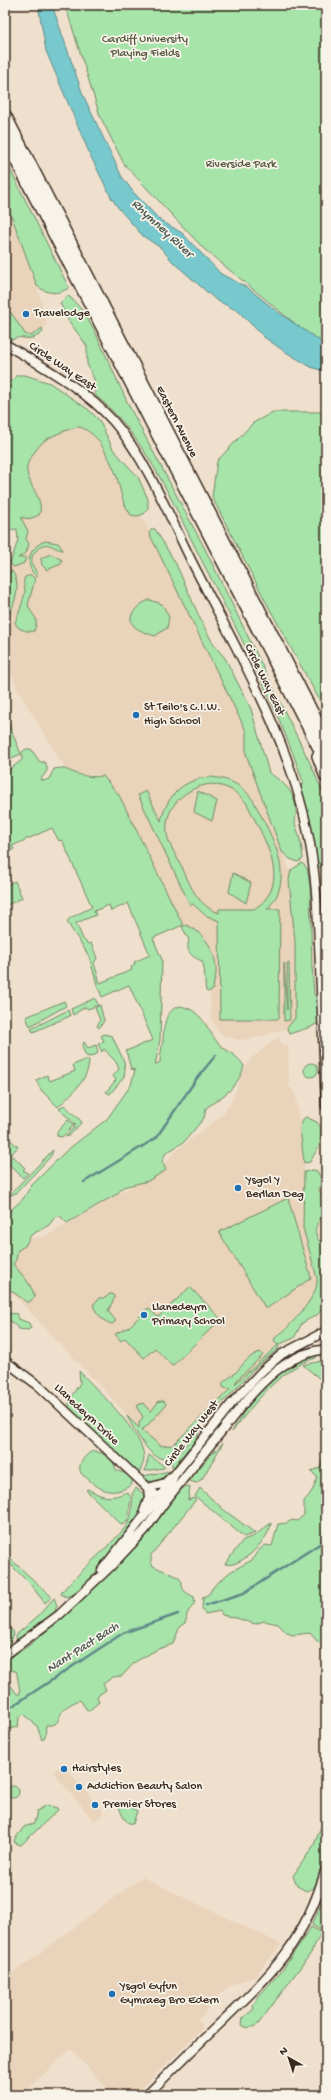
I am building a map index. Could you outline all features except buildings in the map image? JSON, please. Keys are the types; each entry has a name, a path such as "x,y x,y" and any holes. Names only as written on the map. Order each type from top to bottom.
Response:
{"highway":[{"name":"Eastern Avenue","path":"5,116 214,524 309,717 326,762"},
{"name":"Eastern Avenue","path":"5,139 309,717 326,739"},
{"path":"309,717 326,732"},
{"path":"309,717 326,777"}],"street":[{"name":"Circle Way East","path":"5,344 65,381 91,400 113,421 131,445 168,512 271,721 302,806 314,868 318,906 326,1106"},
{"name":"Circle Way West","path":"5,1655 59,1615 111,1566 145,1530 175,1474 232,1403 262,1371 282,1354 326,1331"},
{"name":"Circle Way West","path":"99,1576 128,1536 161,1501 238,1411 267,1380 283,1365 297,1357 308,1352 326,1349"},
{"name":"Llanedeyrn Drive","path":"5,1361 44,1391 161,1501"},
{"path":"128,1536 148,1503 148,1488 165,1483 175,1474"},
{"path":"147,2095 257,1988 282,1961 310,1913 326,1868"}],"shaded area":[{"path":"5,198 37,286 47,325 29,339 5,311"},
{"name":"St Teilo's C.I.W. High School","path":"78,420 97,433 148,529 247,732 294,887 298,1023 288,1031 284,1029 252,1039 239,1040 224,1036 217,1029 211,1018 208,950 185,929 119,795 103,776 80,775 65,768 17,689 10,668 5,670 5,609 8,572 19,545 20,447"},
{"name":"Llanedeyrn Primary School","path":"278,1037 283,1046 288,1045 289,1085 296,1096 304,1162 303,1228 318,1285 313,1296 286,1329 278,1345 208,1409 180,1441 173,1445 161,1446 143,1432 5,1285 5,1258 29,1238 44,1237 144,1179 165,1163 173,1153 221,1116 231,1103 244,1070 252,1058"},
{"path":"63,1764 104,1813 94,1821 53,1772"},
{"name":"Ysgol Gyfun Gymraeg Bro Edern","path":"142,1877 281,1944 255,1976 229,1986 211,2002 207,2010 198,2019 202,2024 201,2030 134,2095 113,2095 71,2049 21,2095 5,2095 5,1979"}],"green space":[{"name":"Riverside Park","path":"62,5 326,5 326,349 204,249 124,164 100,116 68,14"},
{"path":"5,159 69,288 65,290 53,293 45,291 37,286 5,198"},
{"path":"67,296 70,297 83,311 96,334 129,406 205,549 312,767 326,800 326,917 322,867 314,868 296,786 304,784 282,726 243,641 156,471 129,430 113,411 95,395 94,379 87,364 87,346 68,320 60,303"},
{"path":"5,309 12,314 25,334 31,336 42,328 43,332 33,338 16,338 12,340 5,336"},
{"path":"17,375 25,375 50,383 89,410 99,420 113,449 138,477 148,499 148,508 144,514 137,516 131,515 124,503 117,477 110,460 92,434 85,429 77,427 56,435 42,443 34,453 27,466 27,473 38,497 40,509 39,515 37,516 32,518 22,517 28,531 26,539 29,544 26,553 18,558 26,557 24,563 14,567 10,564 18,540 17,529 5,531 5,502 11,504 5,488 5,388"},
{"path":"273,412 326,412 326,712 267,604 212,497 217,461 253,423"},
{"path":"152,529 155,529 176,564 202,623 214,645 225,658 251,709 269,773 280,780 292,795 296,807 295,823 301,842 303,859 298,862 290,859 282,852 246,754 246,731 149,533"},
{"path":"45,541 58,543 63,550 50,545 43,545 34,553 32,559 37,577 30,567 30,557 35,547"},
{"path":"51,554 62,560 61,564 47,570 42,565 41,558"},
{"path":"12,571 17,582 17,587 9,616 5,617 8,572"},
{"path":"31,575 35,579 28,605 35,616 36,626 34,631 25,631 20,629 15,622 25,594 24,579 25,577"},
{"path":"150,600 162,604 169,617 167,628 155,636 144,632 134,626 131,622 132,614 138,606"},
{"path":"5,715 21,754 5,761"},
{"path":"26,749 31,749 40,762 44,762 47,766 47,771 41,779 43,781 49,779 54,769 58,768 86,776 103,776 119,795 183,925 153,938 162,960 160,1040 155,1065 160,1062 164,1029 168,1015 175,1008 180,1006 195,1012 220,1045 236,1057 244,1066 234,1086 206,1108 204,1118 184,1142 166,1153 162,1161 166,1170 148,1181 123,1187 117,1194 67,1223 60,1216 55,1217 49,1225 31,1235 25,1246 18,1250 16,1260 13,1264 26,1279 35,1297 28,1303 5,1286 5,1215 23,1199 31,1186 66,1151 107,1119 131,1085 135,1070 131,1069 126,1051 153,1040 129,985 102,997 89,956 67,922 70,918 92,907 62,840 59,841 52,828 12,846 14,849 5,853 5,773 22,760 22,752","holes":["128,903 150,955 134,962 135,965 131,967 132,970 100,983 94,963 97,958 91,943 88,944 83,939 76,923 96,915 94,911 109,905 111,911"]},
{"path":"209,777 228,780 244,790 253,800 273,840 278,854 281,869 281,883 276,896 267,909 280,909 279,1019 220,1019 219,921 205,915 193,904 190,905 138,795 146,791 161,821 167,804 177,791 199,779","holes":["211,784 235,792 247,804 267,844 272,859 274,873 272,886 266,898 254,909 219,909 219,913 211,910 205,905 192,888 168,837 167,823 169,814 178,800 193,789"]},
{"path":"198,791 217,801 212,821 194,812"},
{"path":"302,863 307,868 310,886 312,966 314,994 319,1003 318,1023 311,1027 289,1034 287,1028 295,1018 295,941 289,880 291,870"},
{"path":"233,873 251,883 246,903 229,892"},
{"path":"15,881 22,898 5,906 5,886"},
{"path":"186,925 199,933 205,939 215,958 216,974 213,990 208,992 206,991 202,961 192,956 188,948 189,940 182,927"},
{"path":"284,963 287,1010 287,963 289,963 290,1020 284,1021"},
{"path":"95,998 98,1005 88,1009 85,1007 73,1015 71,1009"},
{"path":"64,1001 66,1006 30,1026 26,1017"},
{"path":"100,1005 104,1021 99,1028 97,1026 100,1020 95,1008"},
{"path":"68,1010 70,1016 33,1032 31,1029"},
{"path":"104,1034 112,1036 124,1061 125,1070 124,1077 110,1094 106,1092 116,1080 113,1076 119,1069 116,1062 104,1049 102,1052 98,1044 104,1041 101,1036"},
{"path":"84,1042 88,1048 96,1045 98,1053 91,1057 86,1056 82,1047"},
{"path":"89,1060 83,1080 74,1092 58,1107 41,1090 36,1080 47,1075 50,1081 75,1071 73,1065"},
{"path":"308,1063 314,1063 318,1067 318,1073 314,1077 308,1077 304,1073 304,1067"},
{"path":"64,1105 82,1122 69,1136 65,1137 76,1125 59,1109"},
{"path":"306,1117 317,1122 321,1128 320,1144 310,1162 304,1163 300,1128 303,1119"},
{"path":"68,1120 74,1125 62,1137 57,1136 57,1132"},
{"path":"5,1135 18,1147 5,1160"},
{"path":"53,1150 51,1156 16,1193 8,1196"},
{"path":"13,1156 25,1168 23,1170 28,1173 23,1178 7,1162"},
{"path":"313,1170 317,1171 323,1182 318,1188 323,1197 326,1210 317,1225 316,1232 319,1241 326,1239 326,1305 317,1315 302,1323 294,1338 278,1345 274,1340 275,1338 285,1330 302,1311 315,1291 317,1284 317,1278 303,1228 304,1172"},
{"path":"288,1198 311,1278 266,1309 219,1232"},
{"path":"190,1287 221,1319 172,1366 155,1348 144,1358 125,1338 121,1341 115,1334 129,1327 148,1308 158,1317"},
{"path":"110,1294 113,1294 115,1297 108,1311 116,1321 112,1324 100,1317 93,1305 99,1298 105,1298"},
{"path":"7,1313 17,1314 19,1319 29,1323 31,1328 28,1330 19,1329 7,1318"},
{"path":"278,1345 279,1348 256,1367 226,1399 208,1415 168,1459 161,1459 149,1450 138,1436 126,1415 139,1428 139,1422 143,1417 137,1408 138,1405 143,1403 151,1411 159,1401 164,1401 166,1404 164,1407 146,1427 141,1430 161,1446 173,1445 230,1389 224,1388 222,1384 225,1380 234,1374 249,1358 260,1352 263,1355 237,1380 235,1384"},
{"path":"316,1355 316,1358 303,1363 279,1378 249,1410 232,1432 247,1407 266,1385 289,1367"},
{"path":"326,1360 326,1384 303,1365"},
{"path":"79,1371 118,1412 136,1436 142,1448 144,1458 139,1473 69,1409 69,1400 80,1383"},
{"path":"202,1426 191,1448 189,1447 173,1468 171,1462"},
{"path":"223,1443 202,1479 196,1483 189,1481 207,1459"},
{"path":"326,1450 326,1645 318,1642 310,1633 293,1635 287,1633 278,1624 264,1621 255,1624 222,1615 220,1611 205,1614 202,1608 203,1597 209,1594 213,1587 230,1572 252,1560 257,1552 265,1545 272,1546 278,1524 287,1523 292,1520 297,1521 304,1515 304,1501 309,1496 317,1477 311,1471 320,1468"},
{"path":"94,1451 108,1457 115,1466 116,1470 129,1475 133,1479 131,1485 119,1491 103,1490 82,1474 80,1466 83,1459 85,1456"},
{"path":"149,1455 164,1466 164,1468 145,1471"},
{"path":"170,1471 157,1481 150,1481 143,1476"},
{"path":"187,1486 190,1487 188,1500 194,1498 196,1499 151,1555 151,1563 153,1566 178,1577 182,1582 182,1588 194,1597 194,1604 187,1613 185,1623 180,1626 173,1644 158,1649 135,1662 122,1676 113,1677 103,1684 106,1690 97,1696 99,1702 90,1710 87,1710 80,1700 72,1703 62,1711 58,1721 55,1724 46,1725 45,1738 42,1740 37,1726 24,1714 19,1718 18,1727 8,1729 5,1735 5,1678 17,1694 20,1694 16,1671 5,1670 5,1660 27,1647 84,1598 157,1520 181,1489"},
{"path":"136,1488 145,1495 144,1506 101,1567 77,1593 67,1597 61,1594 70,1582 114,1540 128,1523 132,1510 132,1494"},
{"path":"200,1488 224,1510 255,1533 244,1537 195,1496"},
{"path":"88,1489 103,1496 116,1496 127,1492 131,1497 128,1521 122,1525 86,1490"},
{"path":"271,1523 266,1536 254,1551 239,1562 225,1564 243,1540 254,1536"},
{"path":"5,1554 52,1597 45,1603 30,1584 5,1559"},
{"path":"54,1598 57,1605 55,1612 17,1643 16,1635 38,1616"},
{"path":"5,1625 13,1631 14,1634 5,1650"},
{"path":"15,1786 18,1787 18,1797 11,1798 8,1797 7,1790 8,1787"},
{"path":"123,1802 137,1811 133,1824 127,1822 122,1815 119,1807"},
{"path":"47,1805 57,1808 58,1810 21,1845 15,1843 14,1840 24,1827 34,1823 37,1811"},
{"path":"326,1813 325,1842 321,1870 314,1888 306,1891 297,1886 293,1876 314,1845"},
{"path":"326,1892 326,1913 321,1930 312,1925"},
{"path":"311,1927 321,1932 311,1953 259,2023 250,2027 242,2025 243,2018 254,2009 253,2007 257,1998 283,1969"}],"water":[{"name":"Rhymney River","path":"38,5 52,5 83,95 122,177 134,193 160,220 182,233 221,274 248,288 275,310 326,345 326,372 311,367 284,351 264,337 238,311 216,300 173,262 161,248 143,236 120,210 112,199 91,157 46,51"}],"waterway":[{"path":"84,1182 156,1138 197,1078 216,1055"},
{"name":"Nant Pact Bach","path":"206,1605 244,1593 321,1543 326,1519"},
{"name":"Nant Pact Bach","path":"5,1711 123,1633 178,1614"}],"place":[{"name":"Travelodge","path":"26,314"},
{"name":"St Teilo's C.I.W. High School","path":"136,715"},
{"name":"Ysgol Y Berllan Deg","path":"238,1188"},
{"name":"Llanedeyrn Primary School","path":"144,1315"},
{"name":"Hairstyles","path":"64,1769"},
{"name":"Addiction Beauty Salon","path":"79,1787"},
{"name":"Premier Stores","path":"95,1805"},
{"name":"Ysgol Gyfun Gymraeg Bro Edern","path":"112,1994"}],"park label":[{"name":"Cardiff University Playing Fields","path":"145,47"}]}
